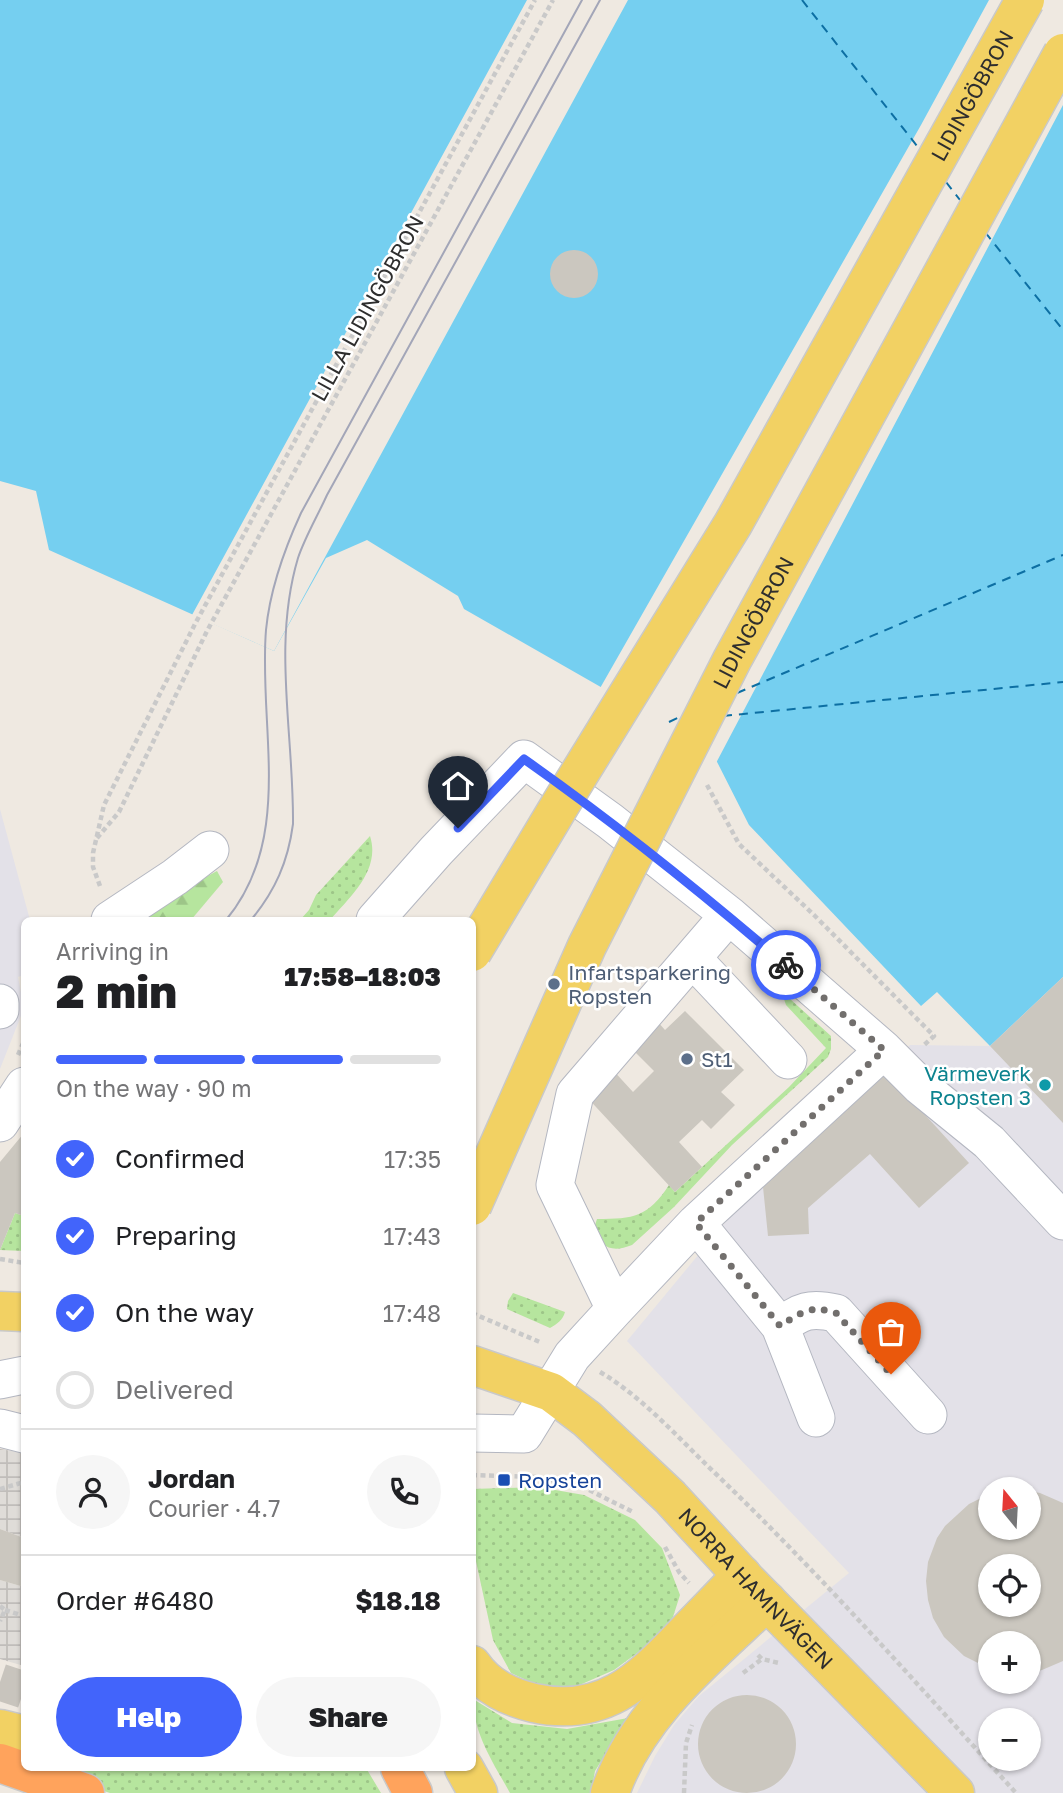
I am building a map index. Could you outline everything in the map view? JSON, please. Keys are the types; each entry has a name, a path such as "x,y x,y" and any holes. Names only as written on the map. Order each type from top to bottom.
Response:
{"highway":[{"path":"0,1763 21,1770"},
{"path":"23,1771 85,1793"},
{"path":"402,1771 413,1793"}],"main road":[{"name":"LIDINGÖBRON","path":"476,946 733,524 1025,0"},
{"name":"LIDINGÖBRON","path":"476,1197 587,946 719,685 1063,53"},
{"path":"0,1311 21,1312"},
{"name":"NORRA HAMNVÄGEN","path":"476,1366 551,1392 587,1419 670,1497 955,1793"},
{"path":"476,1670 488,1683 515,1699 545,1706 573,1707 605,1699 629,1687 755,1588"},
{"path":"610,1793 626,1756 671,1693 755,1588"},
{"path":"0,1729 21,1734"},
{"path":"466,1771 478,1793"}],"street":[{"path":"378,917 524,759 610,821 729,915 989,1142 1063,1221"},
{"path":"106,908 176,877 210,850"},
{"path":"615,1309 555,1185 575,1094 729,915"},
{"path":"692,958 788,1060"},
{"path":"0,1003 0,1010"},
{"path":"476,1432 524,1434 572,1356 696,1223 902,1067"},
{"path":"0,1123 21,1091"},
{"path":"696,1223 780,1326 816,1418"},
{"path":"780,1326 797,1315 817,1308 836,1313 928,1415"},
{"path":"0,1380 21,1376"},
{"path":"0,1428 21,1433"}],"path":[{"name":"LILLA LIDINGÖBRON","path":"106,908 93,867 93,853 104,805 194,624 535,0"},
{"name":"LILLA LIDINGÖBRON","path":"97,838 119,812 207,631 553,0"},
{"path":"702,779 739,844 934,1036 902,1067"},
{"path":"0,1259 21,1262"},
{"path":"476,1315 572,1356 615,1381 664,1423 769,1525 872,1633 1016,1793"},
{"path":"0,1489 21,1483"},
{"path":"0,1621 2,1608 21,1615"},
{"path":"740,1676 762,1659"},
{"path":"684,1793 686,1743 693,1721"}],"shaded area":[{"path":"0,809 29,917 21,917 21,976 18,977 21,1016 0,1069"},
{"path":"1063,977 1063,1793 637,1793 674,1725 699,1696 849,1573 627,1341 757,1184 910,1045 990,1046"},
{"path":"0,1449 21,1452 21,1537 0,1529"},
{"path":"0,1580 21,1586 21,1665 0,1659"}],"green space":[{"path":"370,836 371,860 362,882 333,917 303,917 316,895"},
{"path":"217,871 223,882 194,917 146,917 193,884"},
{"path":"783,996 789,998 831,1036 828,1057 732,1145 674,1207 632,1245 618,1249 603,1244 594,1228 597,1219 631,1217 647,1210 669,1185 675,1192 789,1087 826,1048 786,1005"},
{"path":"15,1213 21,1215 21,1251 0,1250"},
{"path":"513,1293 565,1312 564,1315 550,1328 507,1309"},
{"path":"538,1487 584,1495 635,1520 662,1548 680,1595 673,1617 659,1637 614,1670 575,1687 537,1685 511,1673 493,1640 476,1561 476,1489"},
{"path":"476,1701 512,1723 567,1729 628,1718 595,1771 591,1793 510,1793 480,1736"},
{"path":"44,1771 368,1771 381,1793 110,1793"}],"water":[{"path":"0,0 1063,0 1063,977 990,1046 937,992 921,1006 749,825 711,750 464,609 458,596 367,540 326,558 274,651 49,550 36,491 0,481"}],"pier":[{"path":"527,0 628,0 274,651 192,615"},
{"path":"989,0 1063,0 1063,105 715,765 709,752 599,690 921,125"}],"building":[{"path":"574,250 591,257 598,274 591,291 574,298 557,291 550,274 557,257"},
{"name":"Värmeverk Ropsten 3","path":"1063,977 1063,1123 990,1046"},
{"path":"685,1011 744,1070 721,1092 735,1105 711,1129 702,1120 679,1142 702,1167 675,1192 583,1093 611,1068 633,1092 654,1071 630,1047 657,1021 665,1030"},
{"path":"887,1073 969,1163 919,1208 870,1154 808,1208 809,1234 768,1236 763,1187"},
{"path":"21,1137 21,1215 15,1213 0,1250 0,1162"},
{"path":"1041,1493 1063,1503 1063,1661 1041,1670 1041,1631 978,1631 978,1663 964,1656 944,1637 933,1618 928,1600 928,1562 937,1538 945,1526 969,1504 978,1500 978,1540 1041,1540"},
{"path":"0,1529 21,1537 21,1586 0,1580"},
{"path":"747,1695 766,1698 782,1709 793,1725 796,1744 793,1763 782,1779 766,1790 747,1793 728,1790 712,1779 701,1763 698,1744 701,1725 712,1709 728,1698"}],"ferry route":[{"path":"802,0 921,151"},
{"path":"946,182 960,200"},
{"path":"985,232 1063,330"},
{"path":"737,693 1063,555"},
{"path":"723,716 1063,682"},
{"path":"669,722 684,715"}],"tunnel":[{"path":"0,1682 21,1689"}],"tram line":[{"path":"228,917 247,888 260,853 267,817 269,780 266,630 274,585 289,541 301,513 582,0"},
{"path":"253,917 279,875 288,851 293,824 285,657 290,591 301,550 327,495 600,0"}],"way so far":[{"path":"786,965 884,1050 696,1223 780,1326 797,1315 817,1308 836,1313 891,1374"}],"place":[{"name":"Infartsparkering Ropsten","path":"554,984"},
{"name":"St1","path":"687,1059"},
{"name":"Värmeverk Ropsten 3","path":"1045,1085"},
{"name":"Ropsten","path":"504,1480"}],"route":[{"path":"458,828 524,759 610,821 729,915 786,965"}]}
